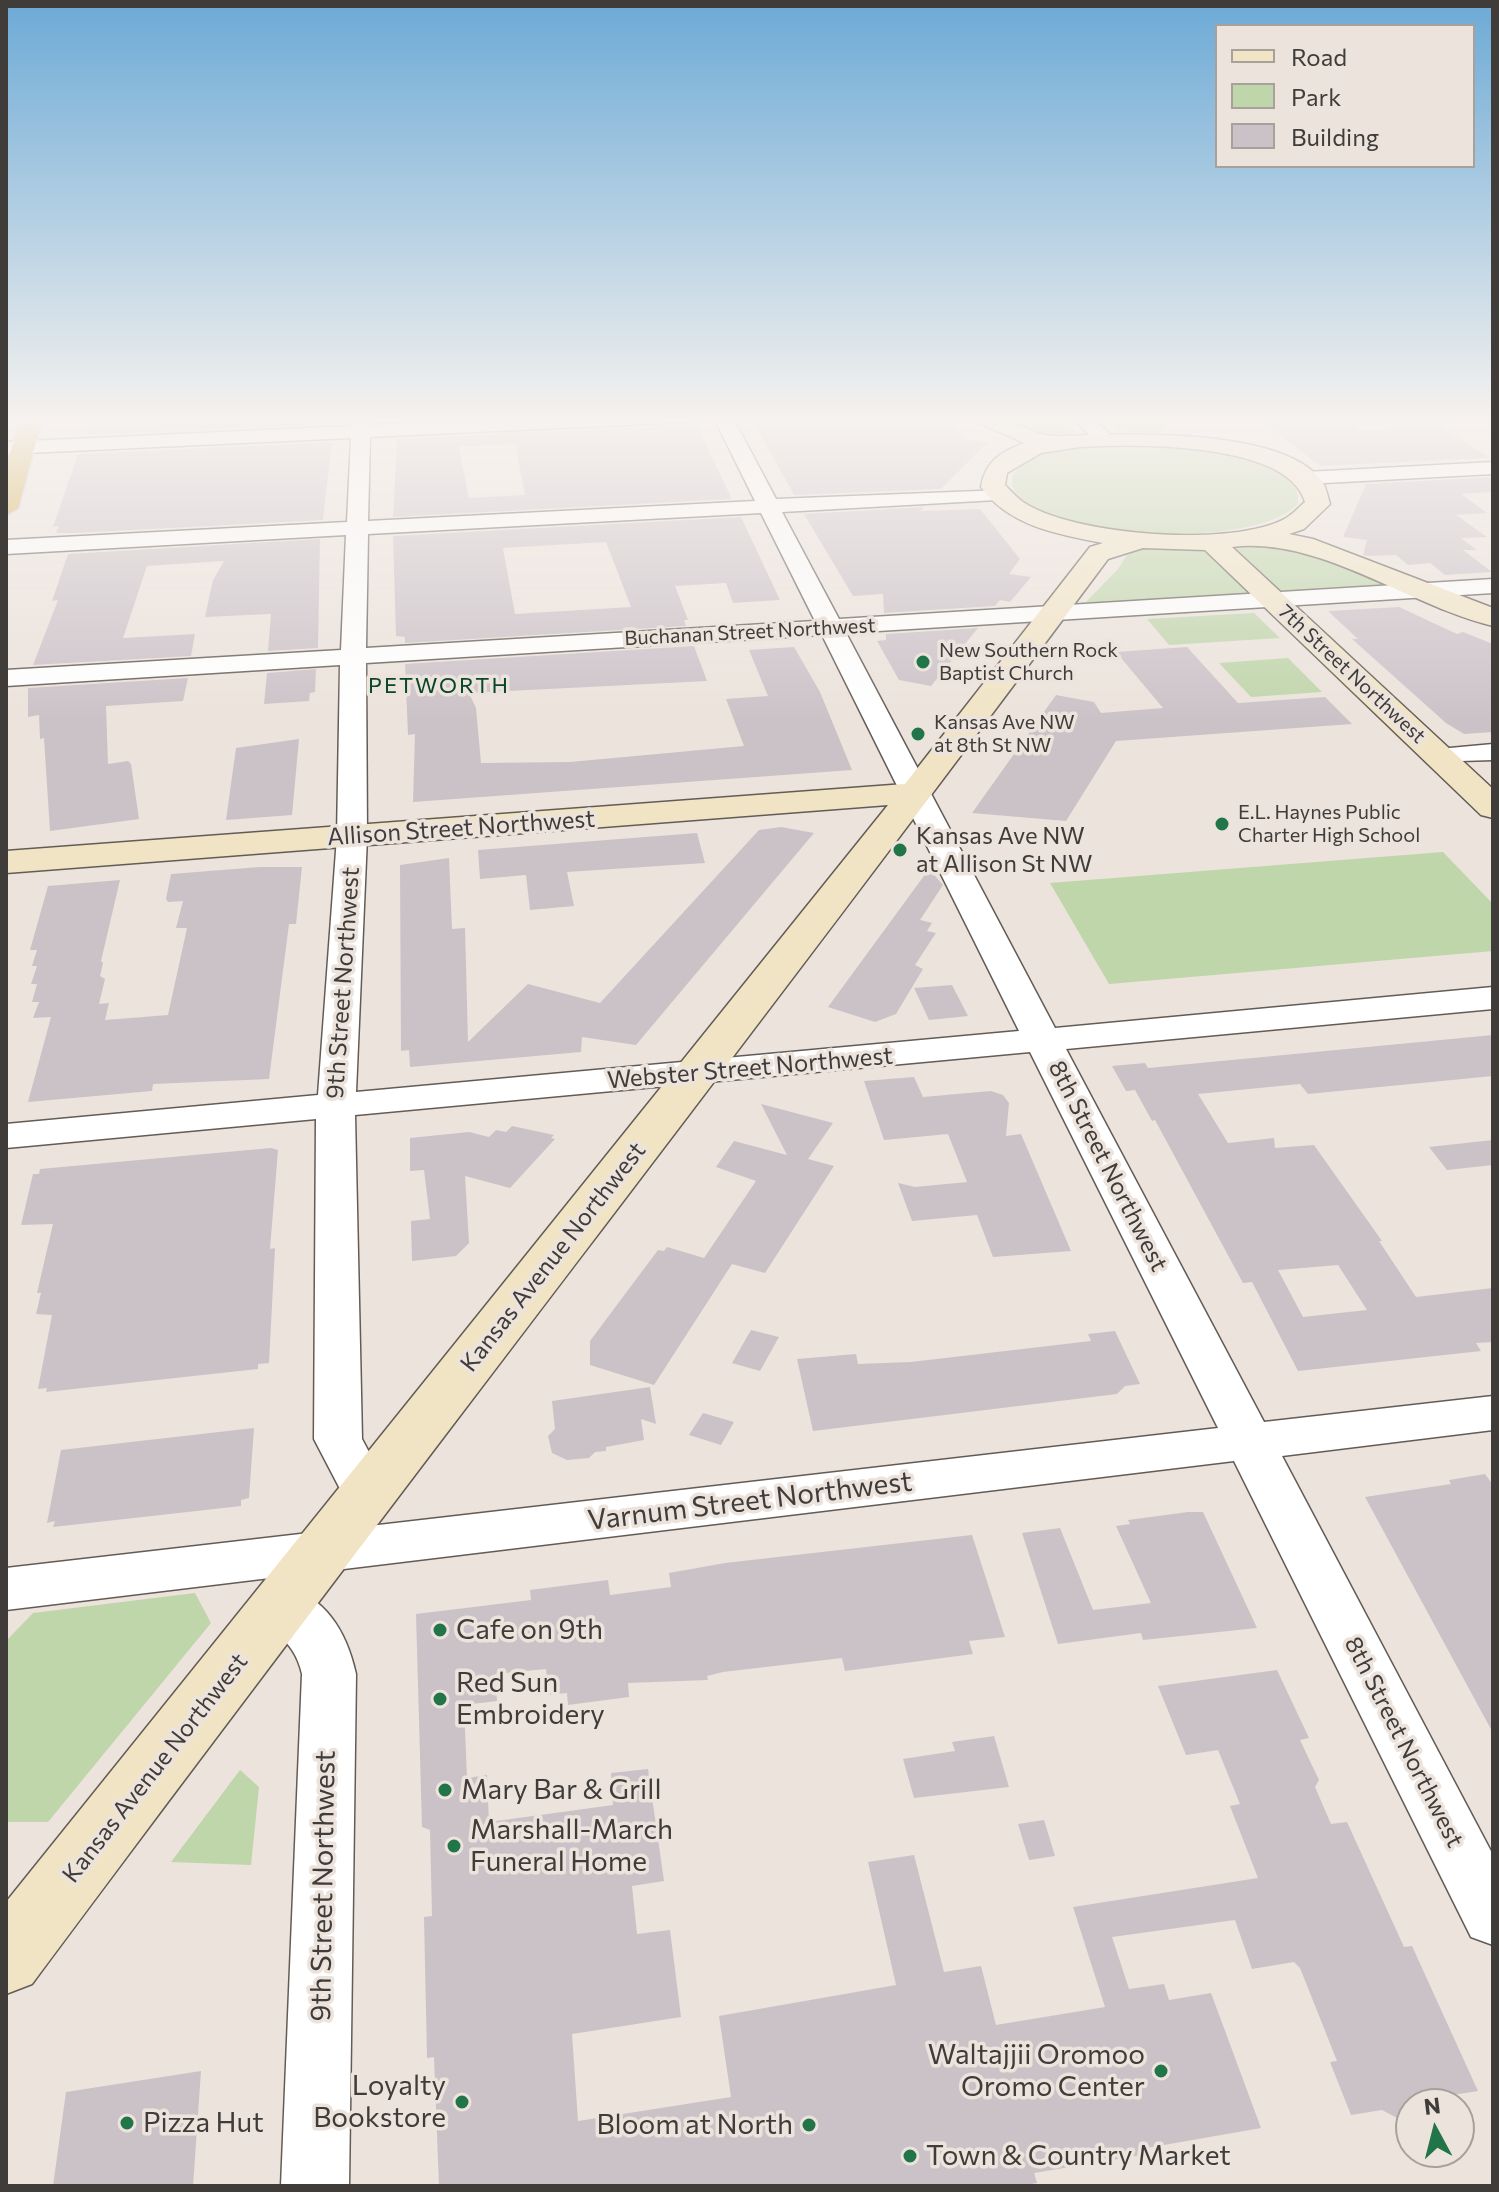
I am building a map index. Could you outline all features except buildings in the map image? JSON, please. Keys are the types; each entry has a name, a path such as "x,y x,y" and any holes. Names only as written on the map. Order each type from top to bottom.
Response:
{"street":[{"name":"9th Street Northwest","path":"357,518 352,837 335,1107 338,1439 367,1495"},
{"path":"6,547 547,518"},
{"name":"8th Street Northwest","path":"775,518 1493,1916"},
{"path":"1036,518 1092,543 1294,536 1493,618"},
{"path":"1294,536 1306,518"},
{"name":"7th Street Northwest","path":"1211,541 1493,808"},
{"name":"Kansas Avenue Northwest","path":"6,1959 321,1551 916,793 1053,614 1092,543"},
{"name":"Buchanan Street Northwest","path":"6,678 1493,586"},
{"path":"1438,756 1493,752"},
{"name":"Allison Street Northwest","path":"6,862 916,793"},
{"name":"Webster Street Northwest","path":"6,1136 1493,998"},
{"name":"Varnum Street Northwest","path":"6,1589 1493,1413"},
{"name":"9th Street Northwest","path":"281,1604 322,1642 329,1674 315,2186"}],"green space":[{"path":"1060,518 1276,518 1236,529 1189,534 1138,533"},
{"path":"1275,543 1394,588 1283,595 1231,547"},
{"path":"1132,547 1203,548 1258,596 1096,606 1086,602 1118,569"},
{"path":"1254,613 1280,638 1169,645 1147,619"},
{"path":"1288,658 1322,692 1251,697 1219,663"},
{"path":"1443,852 1493,904 1493,951 1109,984 1050,883"},
{"path":"195,1593 211,1623 48,1822 6,1822 6,1641 33,1613"},
{"path":"240,1770 259,1787 251,1865 171,1862"}],"place":[{"name":"New Southern Rock Baptist Church","path":"923,662"},
{"name":"Kansas Ave NW at 8th St NW","path":"918,734"},
{"name":"E.L. Haynes Public Charter High School","path":"1222,824"},
{"name":"Kansas Ave NW at Allison St NW","path":"900,850"},
{"name":"Cafe on 9th","path":"440,1630"},
{"name":"Red Sun Embroidery","path":"440,1699"},
{"name":"Mary Bar & Grill","path":"445,1790"},
{"name":"Marshall-March Funeral Home","path":"454,1846"},
{"name":"Waltajjii Oromoo Oromo Center","path":"1161,2071"},
{"name":"Loyalty Bookstore","path":"462,2102"},
{"name":"Pizza Hut","path":"127,2123"},
{"name":"Bloom at North","path":"809,2125"},
{"name":"Town & Country Market","path":"910,2156"}],"district":[{"name":"PETWORTH","path":"439,686"}]}
